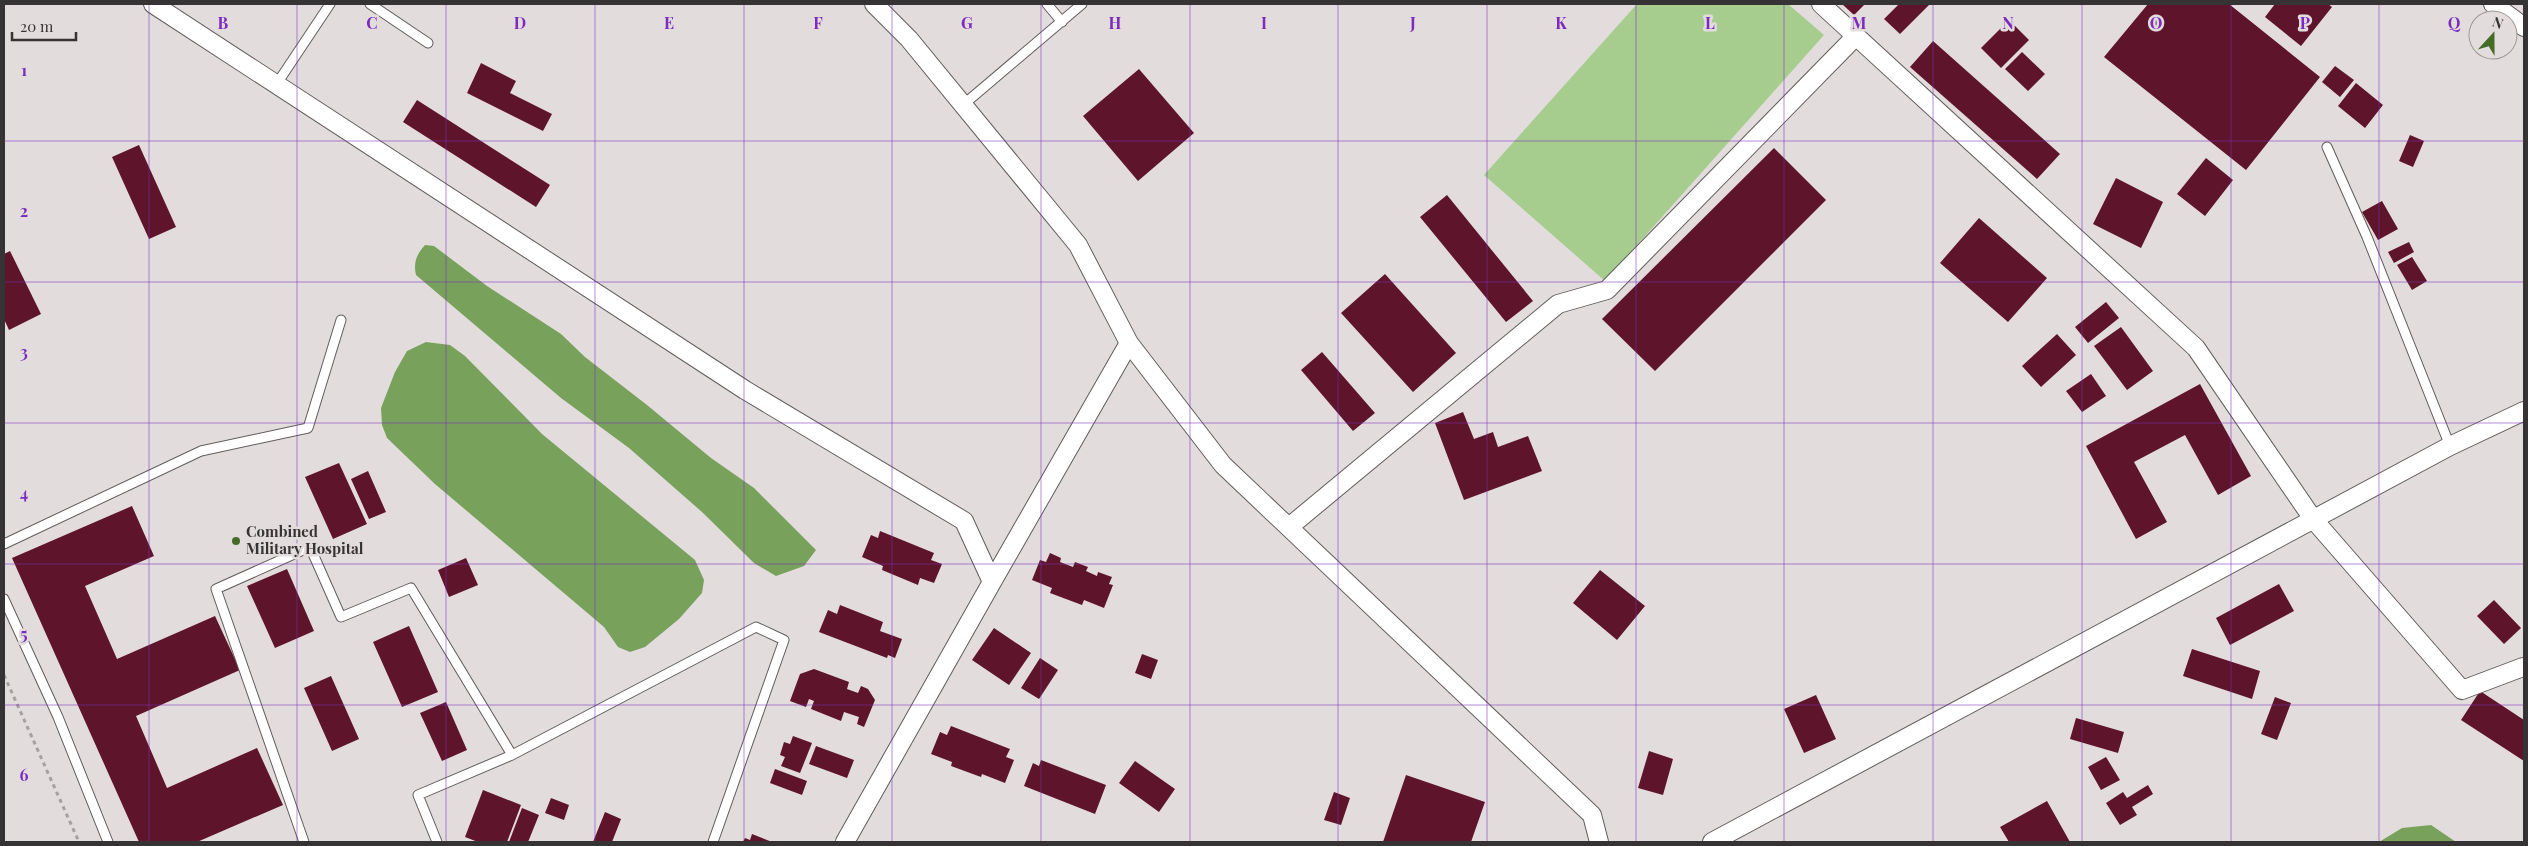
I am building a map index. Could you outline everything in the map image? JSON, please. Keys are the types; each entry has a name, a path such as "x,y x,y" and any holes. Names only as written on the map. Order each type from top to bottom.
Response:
{"street":[{"path":"153,4 745,390 964,521 992,582"},
{"path":"874,4 908,39 1078,245 1129,343 1222,465 1592,815 1599,842"},
{"path":"1821,4 2196,348 2313,519 2462,690 2523,668"},
{"path":"2493,4 2524,27"},
{"path":"1289,528 1558,304 1607,290 1856,36"},
{"path":"845,842 1129,343"},
{"path":"1712,842 2450,446 2524,411"}],"lane":[{"path":"276,85 330,4"},
{"path":"370,4 428,43"},
{"path":"1047,4 1062,22"},
{"path":"963,105 1082,4"},
{"path":"2327,147 2367,237 2450,446"},
{"path":"4,544 201,451 308,428 341,320"},
{"path":"304,842 216,589 310,547 341,617 411,588 512,755"},
{"path":"4,600 58,717 108,842"},
{"path":"437,842 418,795 512,755 756,628 784,640 713,842"}],"path":[{"path":"4,675 78,842"}],"shaded area":[{"path":"1637,4 1788,4 1824,35 1605,281 1484,175"},
{"path":"425,245 434,246 487,286 561,334 585,357 711,458 754,488 816,550 804,566 776,576 754,563 702,512 629,448 561,398 416,275 416,258"},
{"path":"426,342 450,345 465,356 542,434 695,560 704,580 702,593 679,619 645,647 630,652 618,647 604,627 435,484 387,438 382,425 381,408 395,372 407,351"},
{"path":"2431,825 2456,842 2379,842 2402,828"}],"building":[{"path":"1842,4 1865,4 1854,15"},
{"path":"1899,4 1929,5 1900,34 1884,19"},
{"path":"2148,4 2229,4 2320,77 2246,170 2104,57"},
{"path":"2275,4 2328,4 2332,7 2301,46 2265,17"},
{"path":"2009,20 2029,40 2001,68 1981,48"},
{"path":"1933,41 2060,154 2037,179 1910,67"},
{"path":"2022,52 2045,74 2028,91 2005,69"},
{"path":"481,63 516,81 510,93 552,114 543,131 467,93"},
{"path":"2335,66 2354,80 2340,97 2322,82"},
{"path":"1139,69 1194,133 1138,181 1083,116"},
{"path":"2356,83 2383,105 2365,128 2338,106"},
{"path":"417,100 550,185 536,207 403,122"},
{"path":"2410,135 2424,141 2413,167 2399,161"},
{"path":"139,145 176,227 149,239 112,157"},
{"path":"1774,148 1826,200 1655,371 1602,319"},
{"path":"2206,158 2233,180 2205,216 2177,194"},
{"path":"2116,178 2163,202 2141,248 2093,224"},
{"path":"1447,195 1533,301 1506,322 1420,217"},
{"path":"2382,201 2398,229 2378,240 2362,212"},
{"path":"1979,218 2047,278 2008,322 1940,263"},
{"path":"2409,242 2414,252 2394,263 2388,252"},
{"path":"10,251 41,314 9,330 4,319 4,254"},
{"path":"2412,257 2427,281 2412,290 2397,265"},
{"path":"1385,274 1456,353 1413,392 1341,313"},
{"path":"2106,302 2119,318 2088,343 2075,327"},
{"path":"2121,327 2153,371 2127,390 2094,346"},
{"path":"2057,334 2076,355 2041,387 2022,366"},
{"path":"1322,352 1375,413 1353,431 1301,370"},
{"path":"2091,374 2106,396 2082,412 2066,391"},
{"path":"2200,384 2251,476 2218,495 2185,435 2134,462 2167,522 2136,539 2086,446"},
{"path":"1463,412 1474,439 1493,432 1498,447 1528,436 1542,471 1464,500 1435,423"},
{"path":"339,463 367,524 333,539 305,477"},
{"path":"368,471 386,512 369,519 351,479"},
{"path":"132,506 154,556 85,586 117,659 215,616 240,670 136,716 167,788 257,748 283,805 197,842 139,842 12,558"},
{"path":"880,531 934,553 931,560 942,564 934,583 920,578 918,585 882,570 883,566 862,557 871,535 878,538"},
{"path":"1050,553 1061,558 1060,562 1073,567 1075,562 1088,567 1086,571 1097,576 1098,572 1112,577 1109,584 1113,585 1104,608 1084,600 1082,605 1050,593 1052,588 1032,580 1040,560 1046,562"},
{"path":"466,558 478,585 449,597 438,570"},
{"path":"287,569 314,631 275,648 247,586"},
{"path":"1600,570 1645,606 1617,640 1573,603"},
{"path":"2279,584 2294,611 2230,645 2216,618"},
{"path":"2494,600 2521,628 2504,644 2477,616"},
{"path":"840,605 883,622 880,631 902,639 895,658 888,655 887,658 819,632 828,610 837,614"},
{"path":"409,626 438,692 402,707 373,642"},
{"path":"994,628 1031,653 1009,685 972,660"},
{"path":"2192,649 2260,671 2252,699 2183,676"},
{"path":"1142,654 1158,660 1151,679 1135,673"},
{"path":"1040,658 1058,670 1039,699 1021,688"},
{"path":"814,669 849,682 847,689 858,693 861,686 868,689 875,700 864,727 857,724 859,717 844,712 841,721 811,709 814,701 809,699 806,707 790,701 800,674"},
{"path":"331,676 359,739 332,751 304,688"},
{"path":"2480,691 2524,720 2524,761 2461,720"},
{"path":"1816,695 1836,739 1804,753 1784,709"},
{"path":"2275,697 2291,703 2277,740 2261,734"},
{"path":"446,702 467,750 442,761 420,713"},
{"path":"2076,718 2124,732 2118,753 2070,739"},
{"path":"951,726 1010,749 1006,757 1014,760 1005,783 982,774 981,777 951,766 952,762 931,754 940,732 947,735"},
{"path":"793,736 812,743 800,773 781,766 785,757 780,755 784,742 790,744"},
{"path":"816,746 854,760 847,778 809,764"},
{"path":"1649,751 1673,759 1663,795 1638,788"},
{"path":"2106,757 2120,780 2101,790 2088,767"},
{"path":"1041,760 1106,785 1095,814 1024,786 1033,763 1039,766"},
{"path":"1135,761 1175,789 1159,812 1119,783"},
{"path":"775,769 807,781 802,795 770,783"},
{"path":"1406,775 1485,802 1471,842 1383,842"},
{"path":"2148,785 2153,794 2132,807 2137,815 2120,825 2106,803 2123,792 2127,798"},
{"path":"483,790 521,805 507,842 478,842 465,837"},
{"path":"1334,792 1350,798 1341,825 1324,820"},
{"path":"551,798 569,805 564,820 545,813"},
{"path":"2047,801 2070,842 2009,842 2000,827"},
{"path":"522,808 539,815 528,842 509,842"},
{"path":"605,812 621,819 612,842 593,842"},
{"path":"752,834 772,842 743,842 745,838 750,840"}],"place":[{"name":"Combined Military Hospital","path":"236,541"}]}
